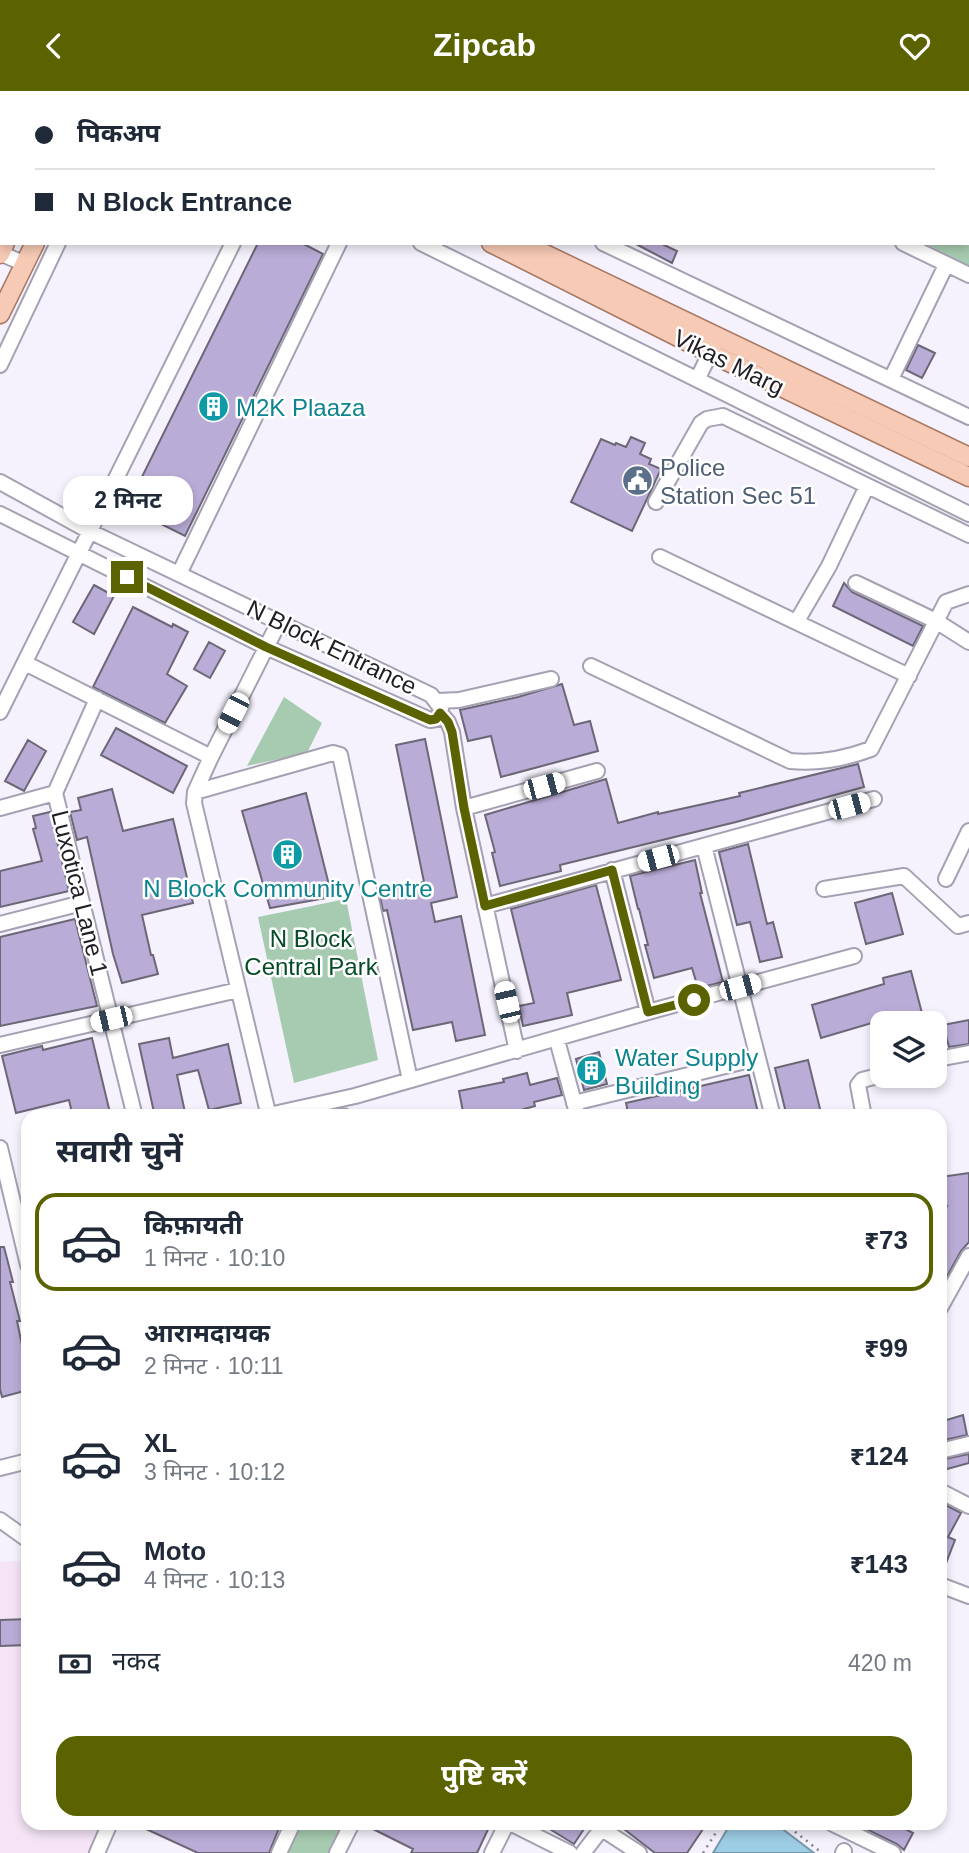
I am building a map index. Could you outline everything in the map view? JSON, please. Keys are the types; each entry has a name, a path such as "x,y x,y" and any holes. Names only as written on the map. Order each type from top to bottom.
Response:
{"main road":[{"path":"0,313 34,245"},
{"name":"Vikas Marg","path":"495,245 969,457"},
{"name":"Vikas Marg","path":"526,245 969,477"},
{"path":"557,245 579,271"}],"street":[{"path":"0,365 57,245"},
{"path":"0,712 232,245"},
{"path":"179,574 338,245"},
{"path":"425,245 969,514"},
{"path":"607,245 969,417"},
{"path":"907,245 969,275"},
{"path":"0,253 25,264"},
{"path":"891,379 946,265"},
{"path":"698,379 714,345"},
{"path":"656,502 701,423 715,416 723,416 969,534"},
{"name":"N Block Entrance","path":"0,482 91,532 431,695 439,707 436,719 430,720 266,647 0,514"},
{"path":"797,621 829,566 867,486"},
{"path":"660,557 909,676"},
{"path":"856,583 936,621 969,642"},
{"path":"591,666 790,761 828,761 871,749 946,602 969,594"},
{"path":"267,1109 196,814 195,792 279,622"},
{"path":"25,663 211,757"},
{"path":"517,1051 464,808 452,732 439,707 551,679"},
{"path":"0,808 55,793 97,699"},
{"path":"195,792 333,753 340,755 410,1080"},
{"path":"464,808 597,771"},
{"name":"Luxotica Lane 1","path":"55,793 133,1109"},
{"path":"485,906 874,799"},
{"path":"946,879 969,833"},
{"path":"704,845 771,1109"},
{"path":"612,870 648,1012"},
{"path":"824,889 904,876 958,926 969,923"},
{"path":"0,924 82,903"},
{"path":"299,1109 355,1096 648,1012 854,957"},
{"path":"0,1045 239,990"},
{"path":"557,1040 576,1109"},
{"path":"947,1057 969,1052"},
{"path":"580,1109 758,1058"},
{"path":"862,1109 858,1085 862,1080 870,1078"},
{"path":"0,1148 21,1236"},
{"path":"947,1296 967,1263"},
{"path":"947,1449 969,1444"},
{"path":"0,1468 21,1463"},
{"path":"947,1495 969,1506"},
{"path":"0,1520 21,1535"},
{"path":"947,1588 969,1596"},
{"path":"97,1853 107,1830"},
{"path":"279,1853 290,1830"},
{"path":"337,1853 348,1830"},
{"path":"492,1853 505,1830"},
{"path":"523,1830 570,1853"},
{"path":"583,1853 601,1830"},
{"path":"609,1830 639,1853"},
{"path":"845,1830 893,1853"}],"path":[{"path":"703,1853 718,1830"},
{"path":"793,1830 822,1853"}],"shaded area":[{"path":"21,1560 21,1830 103,1830 93,1853 0,1853 0,1562"}],"green space":[{"path":"928,245 969,245 969,266"},
{"path":"284,697 322,723 307,753 247,766"},
{"name":"N Block Central Park","path":"346,899 378,1060 294,1083 258,917"},
{"path":"295,1830 343,1830 331,1853 283,1853"}],"water":[{"path":"727,1830 784,1830 814,1853 713,1853"}],"building":[{"name":"M2K Plaaza","path":"257,245 306,245 323,254 185,536 127,507"},
{"path":"638,245 664,245 677,251 672,263"},
{"path":"918,345 935,353 922,378 906,370"},
{"name":"Police Station Sec 51","path":"631,437 645,443 640,454 651,459 649,464 661,469 632,531 571,502 601,439 626,447"},
{"path":"844,583 852,592 923,626 913,646 833,606"},
{"path":"94,585 114,596 94,634 73,622"},
{"path":"133,607 188,632 167,674 187,686 165,723 93,687"},
{"path":"209,642 225,651 210,678 194,669"},
{"path":"562,684 574,725 590,721 598,751 501,777 491,736 468,741 460,710"},
{"path":"116,728 187,766 173,793 101,755"},
{"path":"425,739 457,897 431,903 435,922 461,916 485,1035 456,1041 452,1022 413,1030 387,910 383,911 379,892 424,882 396,745"},
{"path":"28,740 46,751 24,791 5,781"},
{"path":"858,764 864,787 560,865 561,871 500,886 492,853 495,852 485,815 606,779 618,823 740,796 739,793"},
{"path":"112,789 123,831 173,819 193,903 142,915 158,974 122,983 87,837 77,840 70,812 81,810 78,798"},
{"name":"N Block Community Centre","path":"306,793 332,897 270,908 242,811"},
{"path":"50,812 69,891 0,907 0,871 42,861 33,829 36,828 33,816"},
{"path":"748,844 767,924 773,922 782,957 760,962 750,922 737,925 719,852"},
{"path":"695,860 700,893 723,982 698,988 692,968 654,978 630,876"},
{"path":"596,885 621,980 567,993 572,1015 523,1026 519,1006 534,1003 511,909"},
{"path":"892,893 903,934 866,944 855,903"},
{"path":"75,919 97,1006 0,1026 0,937"},
{"path":"911,971 921,1011 870,1011 870,1024 821,1038 812,1005 884,984 883,978"},
{"path":"969,1020 969,1044 949,1047 947,1024"},
{"path":"92,1038 109,1109 71,1109 69,1100 21,1109 21,1112 16,1113 2,1056 42,1046 43,1050"},
{"path":"169,1038 173,1058 228,1044 241,1103 209,1109 198,1070 177,1075 184,1109 153,1109 139,1044"},
{"name":"Water Supply Building","path":"599,1052 607,1084 584,1090 576,1059"},
{"path":"808,1060 820,1109 785,1109 775,1068"},
{"path":"527,1073 530,1085 557,1078 562,1095 534,1102 535,1106 524,1109 462,1109 459,1091 504,1082 503,1079"},
{"path":"749,1075 757,1109 627,1109 626,1103"},
{"path":"969,1173 969,1242 947,1276 947,1206 947,1176"},
{"path":"0,1247 4,1247 20,1321 17,1321 21,1340 21,1392 2,1397"},
{"path":"963,1415 967,1435 947,1439 947,1420"},
{"path":"969,1454 969,1463 947,1469 947,1459"},
{"path":"947,1506 961,1513 948,1537 955,1540 947,1561"},
{"path":"21,1619 21,1645 0,1646 0,1620"},
{"path":"148,1830 278,1830 269,1853 198,1853"},
{"path":"375,1830 488,1830 477,1853 411,1853 413,1849"},
{"path":"551,1830 583,1830 574,1844"},
{"path":"625,1830 702,1830 687,1853 655,1853"},
{"path":"868,1830 907,1830 913,1833 904,1850"}],"place":[{"name":"M2K Plaaza","path":"213,407"},
{"name":"Police Station Sec 51","path":"637,481"},
{"name":"N Block Community Centre","path":"288,854"},
{"name":"Water Supply Building","path":"592,1071"}],"route":[{"path":"127,577 266,647 430,720 436,719 440,713 452,732 464,808 485,906 612,870 648,1012 694,1000"}]}
